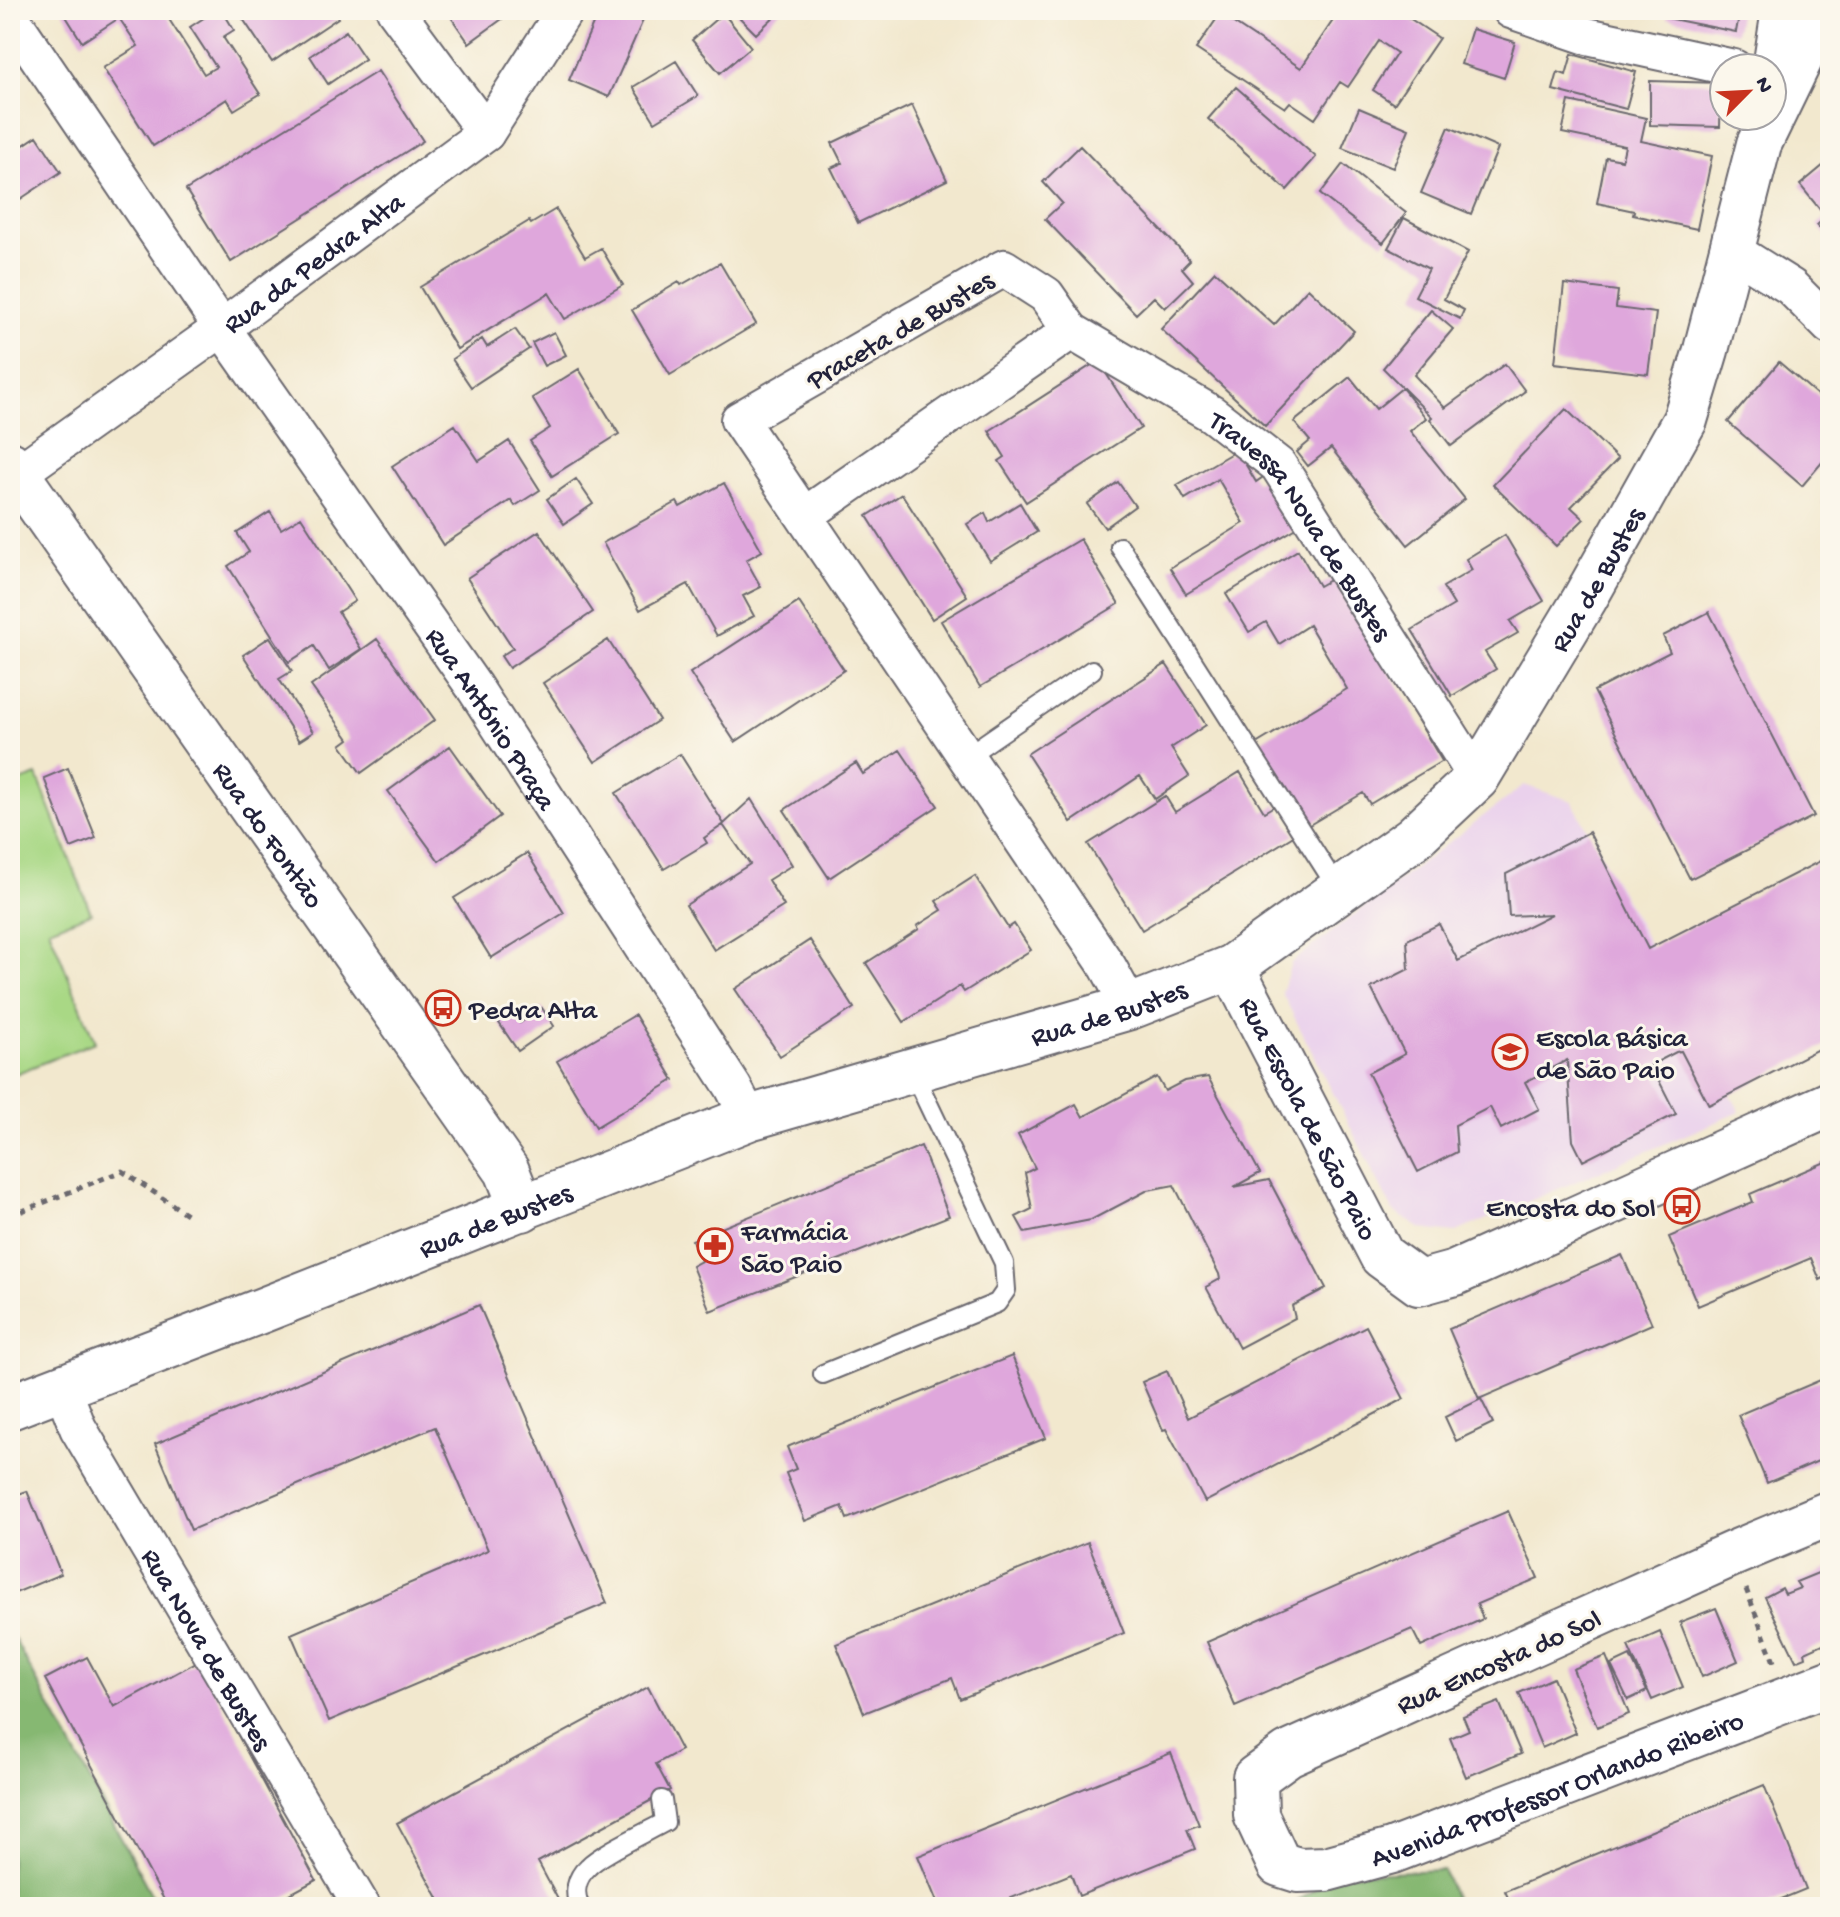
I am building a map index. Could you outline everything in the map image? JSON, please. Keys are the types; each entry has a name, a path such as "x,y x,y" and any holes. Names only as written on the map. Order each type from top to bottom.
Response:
{"main road":[{"name":"Rua de Bustes","path":"1788,79 1824,10"},
{"name":"Rua de Bustes","path":"10,1407 749,1118 1130,1007 1232,967 1340,892 1413,838 1477,778 1584,600 1685,420 1761,132"},
{"name":"Rua do Fontão","path":"12,472 507,1171 522,1209"},
{"name":"Rua Escola de São Paio","path":"1232,967 1382,1256 1419,1283 1455,1273 1830,1104"},
{"name":"Rua Encosta do Sol","path":"1279,1864 1256,1815 1255,1778 1288,1754 1830,1513"},
{"name":"Avenida Professor Orlando Ribeiro","path":"1279,1864 1298,1870 1326,1869 1392,1851 1830,1683"}],"street":[{"name":"Rua António Praça","path":"12,10 10,16 222,328 474,687 733,1087 749,1118"},
{"path":"395,10 486,133"},
{"name":"Rua da Pedra Alta","path":"12,472 222,328 486,133 565,10"},
{"path":"1511,10 1587,36 1708,62"},
{"path":"1773,52 1780,10"},
{"path":"1732,250 1791,287 1830,326"},
{"name":"Praceta de Bustes","path":"1071,331 1046,295 1004,268 739,420 1108,967 1130,1007"},
{"path":"804,516 1071,331"},
{"name":"Travessa Nova de Bustes","path":"1071,331 1212,414 1278,465 1477,778"},
{"name":"Rua Nova de Bustes","path":"62,1387 78,1428 362,1907"}],"lane":[{"path":"1120,547 1340,892"},
{"path":"967,756 1092,670"},
{"path":"823,1374 997,1303 1006,1290 1004,1263 912,1070"},
{"path":"580,1907 576,1899 576,1886 588,1866 665,1822 662,1800"}],"path":[{"path":"10,1216 122,1171 191,1217"},
{"path":"1732,1554 1788,1698"}],"shaded area":[{"name":"Escola Básica de São Paio","path":"1524,785 1572,801 1740,1112 1454,1233 1421,1229 1393,1211 1282,993 1291,963"}],"green space":[{"path":"37,775 91,913 49,929 95,1042 10,1076 10,785"},
{"path":"10,1631 158,1907 10,1907"},
{"path":"1443,1870 1458,1907 1290,1907 1335,1874"}],"building":[{"path":"62,10 163,10 204,74 216,67 190,27 216,10 222,10 234,30 223,37 260,94 234,110 227,99 153,146 103,68 138,46 119,18 82,42"},
{"path":"237,10 333,10 338,18 272,62"},
{"path":"446,10 496,10 502,19 469,43"},
{"path":"599,10 626,10 644,18 609,97 569,80"},
{"path":"732,10 781,10 756,34"},
{"path":"1308,10 1325,10 1317,19"},
{"path":"1340,10 1397,10 1439,38 1394,104 1373,90 1397,53 1379,41 1348,87 1340,82 1315,119 1290,102 1285,108 1196,49 1220,14 1301,68"},
{"path":"1669,10 1740,10 1736,32 1667,18"},
{"path":"723,13 751,47 720,73 692,40"},
{"path":"1472,29 1515,42 1504,78 1461,64"},
{"path":"346,31 365,59 328,84 310,56"},
{"path":"1572,54 1636,72 1626,109 1553,90 1558,72 1566,75"},
{"path":"676,61 698,96 655,122 633,87"},
{"path":"378,71 423,141 231,262 186,190"},
{"path":"1650,81 1708,83 1708,127 1650,125"},
{"path":"1236,87 1316,157 1287,190 1208,119"},
{"path":"1569,101 1646,118 1641,141 1712,156 1697,229 1633,215 1634,211 1597,203 1606,157 1622,160 1625,146 1562,133"},
{"path":"912,105 947,180 858,223 831,168 842,163 832,143"},
{"path":"1359,108 1409,129 1393,168 1342,148"},
{"path":"1449,127 1498,148 1471,214 1421,193"},
{"path":"37,136 61,172 10,206 10,140 16,150"},
{"path":"1080,146 1190,260 1182,268 1193,281 1165,308 1154,297 1136,314 1045,219 1062,203 1043,182"},
{"path":"1830,160 1830,240 1817,225 1826,217 1800,185"},
{"path":"1343,164 1406,213 1383,243 1320,194"},
{"path":"556,209 585,257 601,248 623,285 565,319 549,293 457,349 420,287 529,221 531,224"},
{"path":"1404,218 1468,252 1444,299 1464,310 1460,319 1415,296 1429,269 1388,248"},
{"path":"720,263 756,324 670,375 632,310 679,282 681,285"},
{"path":"1215,271 1274,325 1308,288 1354,331 1265,426 1161,329"},
{"path":"1564,284 1618,291 1616,308 1656,313 1648,374 1555,363"},
{"path":"1431,310 1453,329 1414,375 1445,408 1505,364 1525,391 1451,446 1430,419 1432,417 1383,368"},
{"path":"515,329 529,349 471,387 452,359 482,339 487,347"},
{"path":"554,332 566,355 544,366 532,343"},
{"path":"1098,361 1141,428 1026,502 999,461 1005,457 989,431"},
{"path":"1779,362 1830,406 1830,453 1802,486 1728,422"},
{"path":"579,369 619,434 552,476 530,441 550,428 532,398"},
{"path":"1350,377 1376,409 1402,388 1426,418 1410,431 1465,499 1408,545 1331,448 1308,466 1297,452 1310,441 1294,422"},
{"path":"1566,409 1618,459 1571,507 1584,519 1556,546 1493,485"},
{"path":"455,425 479,461 509,441 540,490 515,506 511,500 443,545 392,466"},
{"path":"1237,450 1256,482 1269,473 1300,526 1186,594 1170,568 1244,523 1218,479 1185,499 1177,485"},
{"path":"576,479 593,504 564,524 547,499"},
{"path":"1118,482 1135,506 1105,528 1087,504"},
{"path":"724,483 762,551 746,560 761,587 743,596 754,616 717,636 688,584 640,610 603,543 677,502 680,507"},
{"path":"1830,491 1830,509 1822,502"},
{"path":"902,494 967,596 932,619 867,516"},
{"path":"1020,503 1037,532 990,561 967,524 985,513 989,522"},
{"path":"270,512 281,529 301,517 355,601 338,612 361,649 329,670 314,646 289,662 228,566 249,552 237,533"},
{"path":"539,531 593,612 509,668 501,656 513,648 467,578"},
{"path":"1505,535 1544,601 1510,621 1518,633 1485,652 1496,669 1452,696 1412,630 1454,605 1443,587 1472,570 1466,559"},
{"path":"1080,539 1119,604 980,687 941,621"},
{"path":"1298,550 1319,586 1333,578 1442,761 1370,804 1363,793 1306,827 1256,744 1347,689 1309,625 1279,644 1266,622 1249,632 1226,594"},
{"path":"799,602 844,670 735,742 690,673"},
{"path":"1709,612 1814,816 1690,879 1594,691 1670,652 1663,636"},
{"path":"270,637 292,671 279,679 313,732 299,741 243,655"},
{"path":"377,639 435,720 361,773 341,745 349,739 311,686"},
{"path":"608,640 659,720 595,762 543,683"},
{"path":"1166,664 1206,725 1171,748 1189,776 1155,799 1140,776 1071,822 1027,754"},
{"path":"450,746 500,816 439,861 388,791"},
{"path":"900,750 938,806 829,878 784,810 856,763 863,774"},
{"path":"680,754 724,824 751,799 792,865 768,880 784,906 714,950 686,905 750,864 723,825 704,838 707,843 664,869 616,793"},
{"path":"68,768 96,838 71,848 44,778"},
{"path":"1240,772 1264,812 1276,805 1295,835 1142,930 1088,844 1165,796 1175,812"},
{"path":"1589,832 1648,949 1830,856 1830,1043 1709,1105 1681,1051 1676,1052 1651,1065 1676,1114 1583,1161 1573,1141 1567,1060 1525,1082 1539,1109 1501,1129 1490,1107 1455,1125 1457,1152 1418,1172 1368,1073 1405,1054 1371,988 1409,969 1407,940 1439,924 1458,961 1552,914 1509,916 1506,874"},
{"path":"527,853 564,913 491,958 454,898"},
{"path":"975,876 1008,928 1014,924 1031,950 964,992 960,986 904,1022 866,963 919,929 917,926 942,910 936,901"},
{"path":"810,940 854,1008 780,1056 735,989"},
{"path":"542,1008 554,1026 518,1051 497,1020 511,1011 520,1023"},
{"path":"635,1015 674,1080 596,1127 557,1061"},
{"path":"1157,1077 1165,1091 1184,1081 1208,1077 1260,1173 1234,1187 1269,1180 1326,1288 1292,1306 1295,1318 1239,1348 1206,1287 1220,1279 1219,1274 1174,1185 1148,1190 1091,1220 1025,1233 1016,1217 1032,1209 1025,1173 1035,1168 1018,1135 1076,1104 1083,1117"},
{"path":"921,1146 949,1216 710,1311 692,1266 701,1261 692,1240"},
{"path":"1830,1160 1830,1275 1820,1280 1811,1258 1698,1306 1669,1237 1753,1202 1750,1194"},
{"path":"1622,1255 1652,1324 1479,1399 1449,1329"},
{"path":"479,1305 607,1603 329,1721 291,1634 488,1550 435,1427 191,1530 155,1444"},
{"path":"1366,1326 1404,1399 1205,1502 1166,1429 1163,1430 1142,1382 1167,1371 1188,1418"},
{"path":"1012,1356 1046,1438 847,1519 842,1506 805,1521 786,1473 796,1469 787,1447"},
{"path":"1830,1376 1830,1456 1767,1483 1738,1415"},
{"path":"1481,1399 1493,1423 1456,1441 1445,1417"},
{"path":"27,1491 61,1574 13,1594 10,1587 10,1497"},
{"path":"1508,1511 1538,1578 1477,1604 1483,1619 1421,1647 1412,1629 1235,1706 1207,1642"},
{"path":"1088,1542 1124,1633 960,1699 952,1678 864,1713 836,1644"},
{"path":"1830,1568 1830,1646 1827,1647 1825,1643 1805,1652 1806,1657 1796,1661 1765,1597 1782,1588 1785,1594 1800,1588 1796,1582"},
{"path":"1716,1608 1738,1661 1702,1677 1680,1622"},
{"path":"1660,1632 1683,1687 1652,1700 1628,1646"},
{"path":"1606,1656 1629,1714 1597,1727 1573,1669"},
{"path":"1630,1656 1647,1691 1628,1700 1611,1665"},
{"path":"87,1657 114,1707 198,1661 316,1880 266,1907 168,1907 45,1679"},
{"path":"1553,1678 1576,1733 1542,1748 1519,1693"},
{"path":"648,1687 681,1750 656,1764 670,1790 538,1862 562,1907 443,1907 397,1823"},
{"path":"1499,1702 1521,1754 1466,1777 1450,1738 1469,1730 1463,1716"},
{"path":"1171,1753 1199,1825 1187,1829 1195,1849 1079,1896 1071,1874 989,1907 939,1907 918,1856"},
{"path":"1764,1785 1806,1889 1762,1907 1512,1907 1505,1891"},
{"path":"313,1900 317,1907 300,1907"}],"place":[{"name":"Pedra Alta","path":"443,1008"},
{"name":"Escola Básica de São Paio","path":"1510,1052"},
{"name":"Encosta do Sol","path":"1682,1206"},
{"name":"Farmácia São Paio","path":"715,1246"}]}
